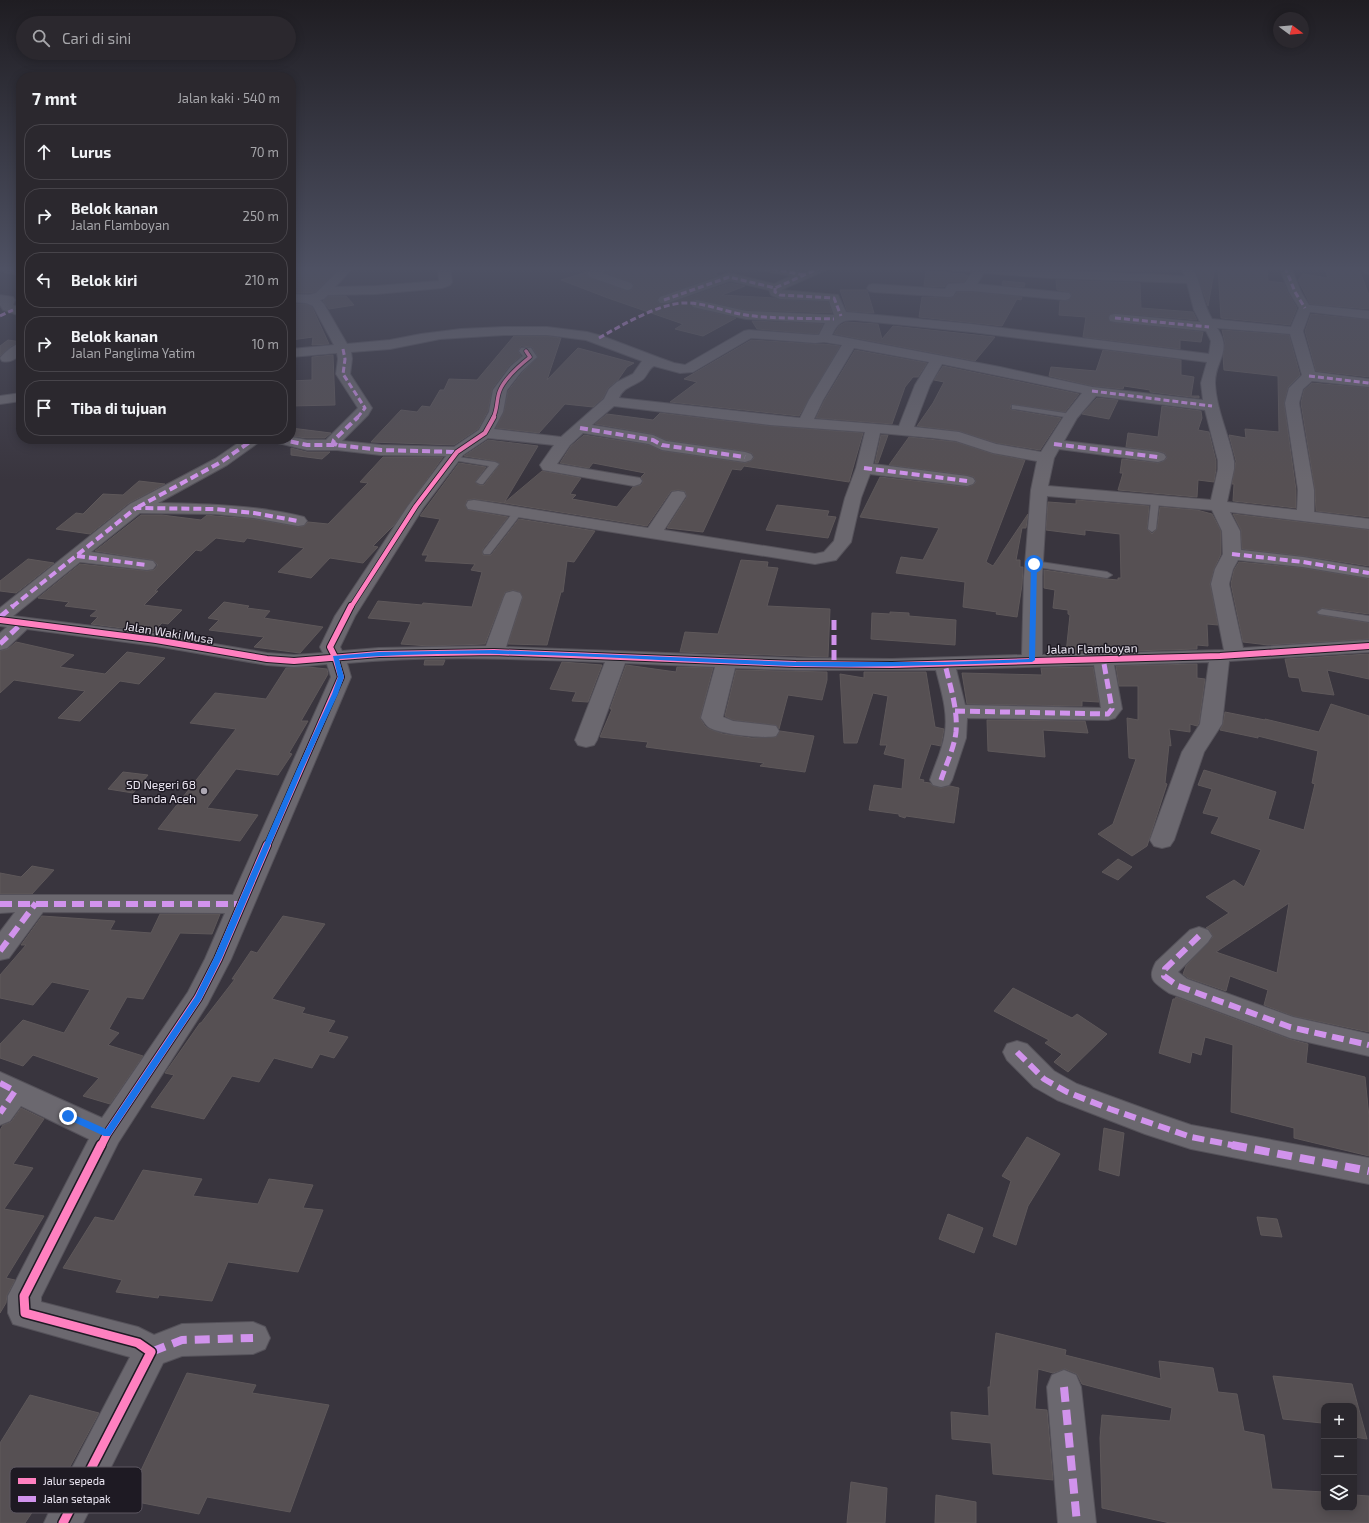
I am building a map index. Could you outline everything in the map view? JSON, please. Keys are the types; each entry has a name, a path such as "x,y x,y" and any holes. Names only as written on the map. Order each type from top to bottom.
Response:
{"street":[{"path":"337,338 343,349 343,374 365,408 363,412 334,440 333,443 337,445"},
{"path":"296,353 386,345 419,338"},
{"path":"599,338 680,369 685,369 742,338"},
{"path":"794,338 815,340 824,338"},
{"path":"824,338 1092,391 1212,406"},
{"path":"1050,338 1215,359"},
{"path":"1162,840 1193,752 1211,724 1227,655 1220,584 1224,570 1232,554 1231,531 1218,506 1226,469 1226,461 1212,406 1208,382 1215,359 1216,338"},
{"path":"1298,338 1309,376"},
{"path":"805,423 816,400 850,343"},
{"path":"150,1352 138,1343 25,1313 24,1296 107,1134 198,998 218,958 341,677 336,657 330,647 345,616 416,506 455,455 485,433 496,412 500,390 516,369 530,358 526,350"},
{"path":"7,358 16,351"},
{"path":"634,481 549,467 548,465 564,442 611,401 614,392 622,385 638,377 645,365 654,360"},
{"path":"905,430 919,391 930,370 938,360"},
{"path":"1305,516 1306,490 1292,404 1296,388 1309,376 1369,383"},
{"path":"1032,660 1034,564 1039,490 1050,451 1072,416 1092,391"},
{"path":"0,400 16,398"},
{"path":"611,401 770,420 873,430 905,430 959,437 993,448 1158,457"},
{"path":"580,428 653,440 662,445 744,457"},
{"path":"474,505 815,559 830,556 842,542 853,498 864,468 873,430"},
{"path":"485,433 564,442"},
{"path":"296,443 307,445 337,445 381,450 455,455"},
{"path":"0,618 136,508 220,462 247,444"},
{"path":"864,468 967,481"},
{"path":"1039,490 1155,502 1218,506 1369,524"},
{"path":"652,534 678,496"},
{"path":"136,508 215,509 254,513 298,521"},
{"path":"1232,554 1303,562 1369,573"},
{"path":"77,556 146,565"},
{"path":"494,652 513,596"},
{"name":"Jalan Waki Musa","path":"0,618 22,624 156,640 267,659 294,661 336,657"},
{"path":"0,644 22,624"},
{"name":"Jalan Flamboyan","path":"336,657 379,654 494,652 796,664 945,664 1032,660 1227,655 1369,646"},
{"path":"586,740 617,657"},
{"path":"955,711 1108,714 1112,710 1103,658"},
{"path":"727,661 712,718 717,723 731,727 768,730"},
{"path":"941,780 955,740 956,730 955,711 945,664"},
{"path":"0,951 36,903"},
{"path":"0,904 241,904"},
{"path":"1199,936 1165,969 1164,976 1178,986 1290,1027 1369,1045"},
{"path":"1017,1052 1044,1079 1067,1092 1155,1126 1191,1137 1369,1171"},
{"path":"5,1096 107,1134"},
{"path":"91,1467 150,1352 182,1340 253,1338"},
{"path":"1064,1387 1077,1523"},
{"path":"63,1523 68,1513"}],"lane":[{"path":"1015,407 1072,416"},
{"path":"455,455 495,464 480,482"},
{"path":"1152,529 1155,502"},
{"path":"487,552 518,512"},
{"path":"1034,564 1107,575"},
{"path":"1322,612 1369,619"}],"building":[{"path":"313,338 326,338 329,344 312,345"},
{"path":"512,338 561,338 547,380 578,348 634,363 627,367 618,380 608,388 603,398 593,407 565,404 539,433 496,428 504,412 508,391 522,373 538,357 532,347 521,346 518,351 521,356 510,365 492,389 488,411 478,429 454,445 371,442 401,410 417,412 422,406 430,407 440,390 444,390 449,379 477,380"},
{"path":"855,338 994,338 975,361"},
{"path":"1092,338 1202,338 1201,342 1180,340 1180,349"},
{"path":"1224,338 1290,338 1300,375 1288,387 1284,403 1296,490 1296,508 1233,501 1234,484 1232,484 1236,461 1229,435 1246,438 1245,429 1279,432 1278,376 1224,370 1223,356 1225,343"},
{"path":"1307,338 1369,338 1369,377 1316,371"},
{"path":"8,340 16,341 16,344 11,346 0,356 0,346"},
{"path":"751,340 840,346 799,416 670,402 697,382 684,379"},
{"path":"855,350 927,363 918,377 913,377 905,387 892,424 816,418 824,401"},
{"path":"1103,350 1181,360 1181,375 1194,377 1191,396 1199,396 1199,398 1150,392 1150,390 1124,386 1123,389 1092,386 1049,376 1051,367 1096,371"},
{"path":"333,355 335,405 296,406 296,381 312,380 312,357"},
{"path":"943,366 1079,394 1065,412 1011,404 1010,409 1012,410 1061,418 1040,450 996,443 959,431 917,426 933,403 944,382 934,380"},
{"path":"1312,383 1369,388 1369,517 1316,511 1315,490 1301,403 1304,390"},
{"path":"1097,398 1118,400 1109,419 1082,414"},
{"path":"1162,406 1201,411 1202,418 1198,430 1209,432 1216,461 1216,469 1214,482 1198,480 1197,497 1118,490 1123,473 1120,473 1122,459 1158,463 1167,458 1165,453 1158,451 1126,447 1128,433 1158,437"},
{"path":"660,413 770,426 863,433 849,482 744,466 741,470 732,469 703,532 667,528 687,497 685,491 671,491 647,526 504,503 542,471 581,478 570,494 576,495 572,499 617,507 633,487 641,485 643,482 641,477 645,473 593,463 589,468 560,463 571,446 584,435 649,445 662,451 745,463 754,458 752,453 745,451 666,440 653,434 595,424 607,414 653,420"},
{"path":"296,429 331,433 325,438 296,437"},
{"path":"881,435 888,435 878,463 875,463"},
{"path":"909,437 956,442 993,454 1025,460 986,562 993,566 1028,514 1026,528 1022,528 1016,560 1020,560 1020,567 1023,567 1017,617 996,614 997,612 963,607 965,582 896,573 901,557 923,560 939,528 860,517 880,477 967,487 976,482 974,477 967,475 889,465"},
{"path":"488,440 538,446 504,503 474,499 467,500 465,506 468,510 508,517 483,549 483,555 491,555 519,519 595,531 574,562 567,561 563,592 561,592 547,645 508,644 523,597 520,592 513,590 505,592 485,644 429,646 401,644 411,622 368,618 378,601 472,607 482,572 471,570 475,564 425,561 428,555 422,555 440,519 420,516 459,463 486,467 475,482 479,485 484,485 500,464 495,461 464,456"},
{"path":"291,448 307,452 330,452 322,459 291,455"},
{"path":"383,457 443,457 394,525 373,546 378,547 363,563 330,558 311,578 278,572 304,548 247,538 244,542 216,538 201,551 196,550 155,591 158,591 144,605 182,610 168,624 162,623 153,632 91,624 98,617 90,616 97,610 65,606 69,602 38,598 80,564 147,571 154,570 158,565 153,560 95,551 141,515 162,515 201,520 207,515 254,519 298,527 304,526 308,522 328,524 368,483 360,482"},
{"path":"139,481 165,484 129,503 90,534 56,529 76,513 83,514 103,494 123,495"},
{"path":"1076,500 1149,506 1147,529 1152,534 1157,529 1160,507 1197,510 1212,514 1221,531 1221,554 1214,569 1210,584 1218,625 1207,624 1208,646 1197,645 1197,649 1066,653 1070,615 1068,614 1068,610 1053,608 1055,590 1044,588 1044,570 1107,579 1118,580 1118,578 1121,578 1120,534 1085,530 1085,535 1046,530 1048,502 1076,504"},
{"path":"777,505 829,511 827,516 836,517 828,538 766,530"},
{"path":"1233,514 1369,530 1369,566 1242,549 1241,530"},
{"path":"28,559 54,563 16,593 0,591 0,581"},
{"path":"741,560 768,562 767,567 778,568 767,606 830,609 828,657 680,652 685,632 718,634"},
{"path":"1239,562 1303,568 1369,579 1369,614 1322,608 1316,612 1319,615 1369,623 1369,639 1268,645 1243,642 1231,584 1234,570"},
{"path":"224,602 249,606 247,608 270,611 264,618 323,627 300,653 254,647 264,637 209,630 219,620 208,618"},
{"path":"890,612 909,613 909,616 956,620 955,645 871,639 872,613 890,614"},
{"path":"16,642 74,655 60,667 105,674 127,652 165,658 139,684 120,681 80,721 58,718 85,691 14,680 0,693 0,651 8,649"},
{"path":"1369,654 1369,679 1327,670 1334,695 1302,691 1299,678 1289,677 1285,659"},
{"path":"425,660 445,660 443,665 424,665"},
{"path":"562,662 602,665 588,702 572,701 576,692 550,689"},
{"path":"1197,664 1197,678 1205,679 1199,723 1197,726 1190,724 1190,732 1169,729 1171,746 1169,745 1165,783 1167,784 1147,846 1132,856 1098,834 1113,824 1136,759 1129,758 1127,718 1138,720 1138,686 1119,686 1116,666"},
{"path":"626,665 676,672 677,667 713,668 700,718 705,726 723,734 752,738 776,737 780,731 814,736 805,772 760,766 764,763 646,747 648,742 600,737 612,709 610,709"},
{"path":"308,667 327,669 328,674 301,721 308,721 289,753 292,754 278,775 236,769 207,808 258,815 240,841 158,829 236,729 190,723 215,693 266,699 286,668"},
{"path":"1093,667 1099,702 1082,701 1082,706 967,704 962,673 1042,675 1041,668"},
{"path":"736,670 827,672 827,680 822,700 788,695 779,729 776,725 733,720 725,716"},
{"path":"864,672 926,672 935,727 944,729 941,746 931,744 919,779 924,780 923,782 930,783 933,786 941,788 950,786 959,788 954,823 906,816 905,818 899,816 899,814 869,810 874,785 902,789 905,759 884,754 887,745 880,745 888,696 873,693 857,743 844,743 840,674 864,678"},
{"path":"1331,704 1369,716 1369,1032 1293,1016 1264,1005 1268,990 1230,976 1226,991 1188,978 1183,974 1186,966 1213,937 1209,929 1206,928 1229,913 1206,897 1234,880 1244,887 1261,850 1211,833 1219,817 1203,813 1212,789 1198,785 1204,770 1276,792 1268,819 1304,830 1315,784 1312,783 1318,751 1258,736 1258,738 1220,730 1223,724 1225,712 1265,719 1319,732","holes":["1289,903 1277,973 1216,952"]},
{"path":"987,720 1085,721 1088,733 1043,730 1045,757 988,751"},
{"path":"123,772 148,775 133,793 108,789"},
{"path":"1118,859 1132,867 1118,880 1102,872"},
{"path":"32,866 54,870 32,894 0,894 0,873 21,877"},
{"path":"160,914 220,914 212,934 180,933 143,999 127,997 109,1029 119,1033 108,1045 143,1056 110,1104 83,1096 99,1078 33,1055 23,1066 0,1058 0,1044 23,1020 64,1033 90,990 52,982 33,1005 0,998 0,975 26,945 21,945 42,916 115,921 110,930 151,933"},
{"path":"283,916 325,924 272,999 305,1008 302,1013 335,1021 328,1032 348,1037 334,1058 320,1054 312,1068 274,1058 259,1082 232,1076 204,1119 151,1107 174,1075 165,1073 200,1023 235,979 232,979 251,951 257,953"},
{"path":"1013,988 1072,1018 1077,1014 1107,1034 1068,1072 1054,1062 1062,1054 1045,1043 1049,1040 994,1011"},
{"path":"1176,997 1289,1039 1308,1044 1306,1063 1365,1077 1369,1117 1369,1156 1294,1138 1294,1128 1231,1112 1233,1045 1205,1037 1201,1055 1192,1052 1190,1063 1159,1053 1173,999"},
{"path":"21,1108 44,1119 13,1164 33,1168 4,1209 44,1216 6,1278 15,1280 7,1295 6,1303 0,1313 0,1130 3,1125 11,1122"},
{"path":"1104,1128 1124,1133 1119,1176 1099,1170"},
{"path":"1027,1137 1060,1154 1028,1206 1016,1245 993,1236 1011,1181 1002,1176"},
{"path":"143,1170 202,1179 193,1196 258,1204 269,1179 313,1185 303,1208 323,1210 298,1272 228,1262 212,1301 159,1295 158,1298 116,1292 122,1280 63,1268 95,1217 114,1221"},
{"path":"948,1214 983,1228 974,1253 939,1239"},
{"path":"1257,1217 1277,1219 1282,1237 1261,1235"},
{"path":"996,1333 1066,1350 1065,1355 1161,1379 1159,1361 1213,1368 1218,1392 1237,1394 1244,1431 1264,1435 1272,1489 1321,1492 1321,1511 1357,1511 1357,1495 1369,1496 1369,1523 1170,1523 1102,1508 1100,1438 1102,1415 1170,1421 1172,1408 1082,1384 1077,1374 1065,1369 1053,1373 1038,1369 1035,1409 1047,1410 1053,1480 993,1474 991,1443 952,1439 951,1412 989,1416 988,1387 990,1387"},
{"path":"187,1373 256,1385 252,1393 329,1405 290,1512 207,1497 199,1514 142,1503 142,1468"},
{"path":"1273,1376 1352,1384 1367,1439 1357,1437 1357,1403 1321,1403 1321,1423 1283,1419"},
{"path":"30,1395 99,1413 70,1467 10,1467 10,1513 32,1513 25,1523 0,1523 0,1443"},
{"path":"851,1482 887,1488 885,1523 847,1523"},
{"path":"936,1495 976,1502 976,1523 935,1523"}],"marked path":[{"path":"337,445 333,443 334,440 363,412 365,408 343,374 345,359 343,349"},
{"path":"1309,376 1369,383"},
{"path":"1092,391 1212,406"},
{"path":"580,428 653,440 662,445 745,457"},
{"path":"296,443 307,445 337,445 381,450 457,452"},
{"path":"138,507 221,462 247,444"},
{"path":"1054,444 1158,457"},
{"path":"864,468 967,481"},
{"path":"0,617 136,508 215,509 254,513 298,521"},
{"path":"1232,554 1303,562 1369,573"},
{"path":"77,556 147,565"},
{"path":"834,620 834,663"},
{"path":"0,644 22,623"},
{"path":"955,711 1108,714 1112,709 1103,658"},
{"path":"941,780 954,744 956,732 956,715 945,664"},
{"path":"0,951 36,903"},
{"path":"0,904 241,904"},
{"path":"1199,936 1165,969 1164,976 1178,986 1290,1027 1369,1045"},
{"path":"1017,1052 1044,1079 1067,1092 1155,1125 1191,1137 1369,1171"},
{"path":"0,1083 15,1091 0,1113"},
{"path":"151,1352 182,1340 253,1338"},
{"path":"1064,1387 1077,1523"}],"cycle path":[{"path":"92,1467 151,1352 138,1343 25,1313 24,1296 107,1134 198,998 218,959 341,677 335,657 330,647 345,616 416,506 457,452 485,433 496,412 500,390 516,369 530,357 526,351"},
{"path":"0,620 156,640 267,659 294,661 379,654 494,652 796,664 892,665 1220,656 1369,646"},
{"path":"63,1523 68,1513"}],"place":[{"name":"SD Negeri 68 Banda Aceh","path":"204,791"}],"route":[{"path":"68,1116 107,1134 198,998 218,958 300,769 335,694 341,677 336,657 379,654 494,652 796,664 834,663 892,665 1032,660 1032,577 1034,564"}]}
